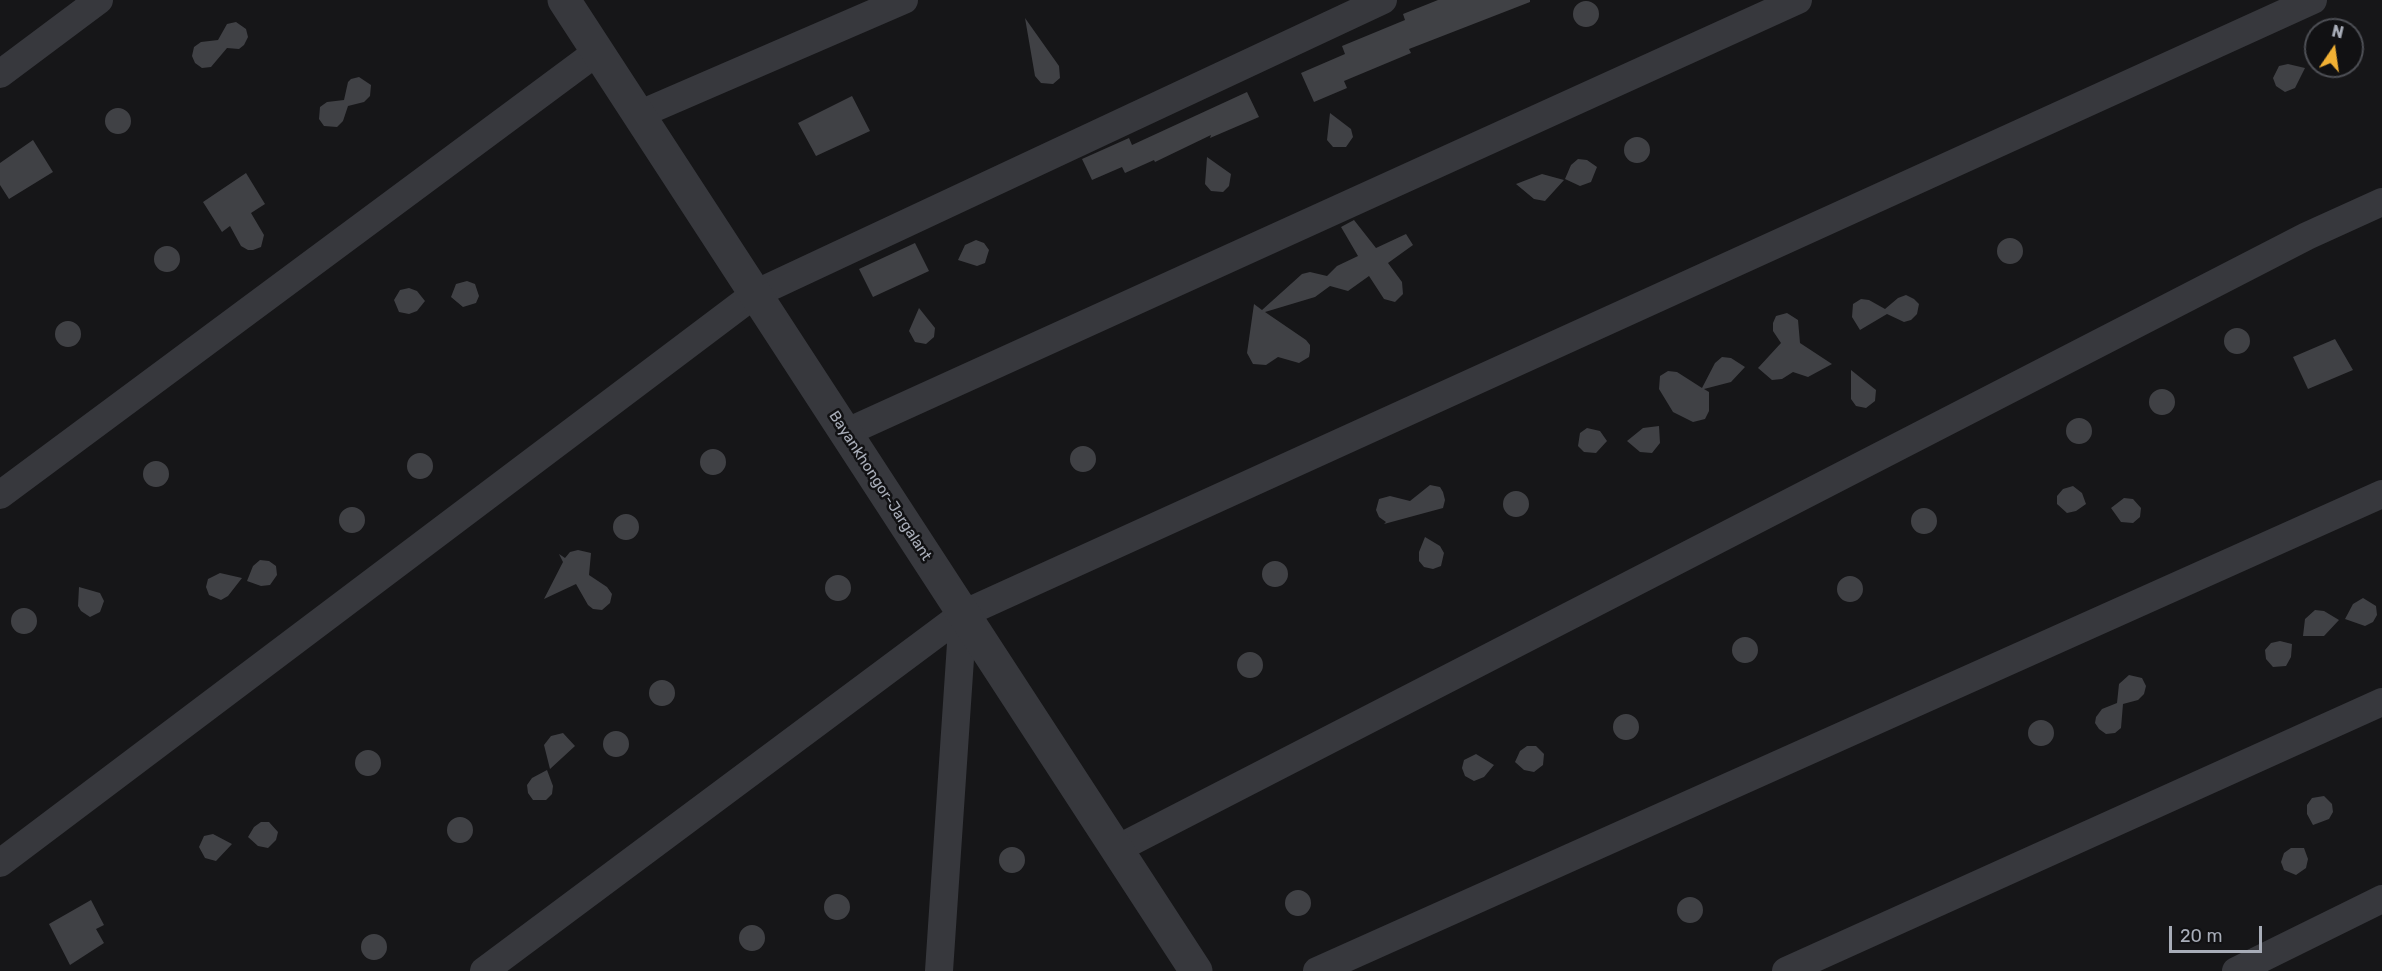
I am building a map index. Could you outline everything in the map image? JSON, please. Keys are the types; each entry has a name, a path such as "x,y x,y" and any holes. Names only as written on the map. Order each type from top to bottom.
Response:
{"street":[{"path":"0,74 99,0"},
{"name":"Bayankhongor-Jargalant","path":"564,0 1196,971"},
{"path":"638,115 904,0"},
{"path":"0,863 755,294 1383,0"},
{"path":"845,432 1798,0"},
{"path":"484,971 963,614 2313,0"},
{"path":"0,495 597,52"},
{"path":"1117,849 2296,242 2382,202"},
{"path":"1317,971 2382,494"},
{"path":"939,971 963,614"},
{"path":"1786,971 2382,702"},
{"path":"2236,971 2382,899"}],"building":[{"path":"1438,0 1530,0 1530,2 1409,49 1411,53 1344,81 1347,88 1314,102 1301,73 1345,54 1342,46 1405,20 1403,14"},
{"path":"1586,1 1595,5 1599,14 1595,23 1586,27 1577,23 1573,14 1577,5"},
{"path":"1025,18 1059,66 1060,78 1053,84 1041,83 1035,76"},
{"path":"236,22 246,29 248,37 244,45 239,49 227,48 211,67 202,68 195,63 192,56 194,47 201,42 218,40 227,24"},
{"path":"2288,64 2304,68 2295,88 2285,92 2276,86 2273,78 2279,66"},
{"path":"359,77 371,85 370,96 364,102 348,106 343,121 337,127 324,126 319,119 320,107 327,102 344,100 348,82"},
{"path":"1247,92 1259,117 1210,138 1211,135 1155,162 1154,160 1125,173 1122,167 1092,180 1082,159 1129,138 1132,145"},
{"path":"852,96 870,131 816,156 798,123"},
{"path":"118,108 127,112 131,121 127,130 118,134 109,130 105,121 109,112"},
{"path":"1330,113 1351,129 1353,137 1346,147 1333,147 1327,140"},
{"path":"1637,137 1646,141 1650,150 1646,159 1637,163 1628,159 1624,150 1628,141"},
{"path":"33,140 53,172 9,199 0,185 0,163"},
{"path":"1207,157 1231,174 1229,186 1223,192 1211,191 1205,184"},
{"path":"1578,159 1587,160 1597,167 1591,182 1580,186 1565,179 1571,165"},
{"path":"246,173 265,204 251,213 264,235 261,247 253,250 241,246 230,226 222,232 203,202"},
{"path":"1542,174 1564,180 1545,201 1534,199 1516,184"},
{"path":"1354,220 1376,248 1406,234 1413,245 1388,263 1402,282 1403,294 1395,302 1384,299 1369,276 1348,291 1330,286 1315,297 1265,312 1306,340 1310,345 1309,357 1299,363 1278,357 1266,365 1253,364 1247,353 1254,304 1262,310 1302,274 1310,272 1327,276 1337,266 1358,256 1341,227"},
{"path":"2010,238 2019,242 2023,251 2019,260 2010,264 2001,260 1997,251 2001,242"},
{"path":"976,240 984,243 989,250 985,263 977,266 958,260 965,245"},
{"path":"915,243 929,271 873,297 859,269"},
{"path":"167,246 176,250 180,259 176,268 167,272 158,268 154,259 158,250"},
{"path":"467,281 475,284 479,296 476,303 463,307 451,297 456,284"},
{"path":"409,288 417,291 425,301 417,311 409,314 399,312 394,300 400,290"},
{"path":"1906,295 1919,304 1917,314 1911,320 1904,322 1887,314 1860,330 1852,317 1853,304 1861,299 1869,300 1885,309 1898,298"},
{"path":"919,308 935,328 934,337 926,344 915,342 909,331"},
{"path":"1787,313 1798,320 1800,343 1832,364 1808,377 1793,372 1782,379 1772,380 1758,368 1781,343 1773,331 1773,323 1776,316"},
{"path":"68,321 77,325 81,334 77,343 68,347 59,343 55,334 59,325"},
{"path":"2237,328 2246,332 2250,341 2246,350 2237,354 2228,350 2224,341 2228,332"},
{"path":"2335,339 2353,370 2308,389 2293,357"},
{"path":"1722,357 1731,358 1745,367 1731,382 1704,389 1709,392 1709,411 1705,419 1693,422 1673,412 1659,389 1660,376 1668,371 1677,372 1702,388 1715,363"},
{"path":"1851,370 1876,390 1875,401 1866,408 1856,406 1851,399"},
{"path":"2162,389 2171,393 2175,402 2171,411 2162,415 2153,411 2149,402 2153,393"},
{"path":"2079,418 2088,422 2092,431 2088,440 2079,444 2070,440 2066,431 2070,422"},
{"path":"1659,426 1660,443 1652,453 1640,452 1627,441 1643,428"},
{"path":"1587,428 1600,431 1607,441 1596,453 1584,452 1578,446 1580,433"},
{"path":"1083,446 1092,450 1096,459 1092,468 1083,472 1074,468 1070,459 1074,450"},
{"path":"713,449 722,453 726,462 722,471 713,475 704,471 700,462 704,453"},
{"path":"420,453 429,457 433,466 429,475 420,479 411,475 407,466 411,457"},
{"path":"156,461 165,465 169,474 165,483 156,487 147,483 143,474 147,465"},
{"path":"1430,485 1440,487 1443,492 1445,500 1443,508 1384,524 1386,522 1379,517 1376,510 1379,499 1390,496 1410,501"},
{"path":"2073,486 2082,493 2086,504 2076,511 2067,513 2057,504 2057,496 2063,489"},
{"path":"1516,491 1525,495 1529,504 1525,513 1516,517 1507,513 1503,504 1507,495"},
{"path":"2124,498 2133,499 2141,508 2140,517 2133,523 2121,522 2111,508"},
{"path":"352,507 361,511 365,520 361,529 352,533 343,529 339,520 343,511"},
{"path":"1924,508 1933,512 1937,521 1933,530 1924,534 1915,530 1911,521 1915,512"},
{"path":"626,514 635,518 639,527 635,536 626,540 617,536 613,527 617,518"},
{"path":"1425,537 1440,546 1444,553 1441,566 1433,569 1424,567 1419,561 1419,552"},
{"path":"578,550 591,553 589,575 607,587 612,594 610,603 602,610 593,609 588,605 576,584 544,599 563,562 559,554 565,558 570,552"},
{"path":"260,560 269,561 276,566 277,575 270,585 261,586 247,581 253,566"},
{"path":"1275,561 1284,565 1288,574 1284,583 1275,587 1266,583 1262,574 1266,565"},
{"path":"220,573 242,578 228,596 221,600 209,595 206,587 208,579"},
{"path":"838,575 847,579 851,588 847,597 838,601 829,597 825,588 829,579"},
{"path":"1850,576 1859,580 1863,589 1859,598 1850,602 1841,598 1837,589 1841,580"},
{"path":"79,587 100,593 104,601 100,612 90,617 81,611 78,606"},
{"path":"2363,598 2376,606 2377,615 2373,622 2365,626 2345,619 2353,604"},
{"path":"24,608 33,612 37,621 33,630 24,634 15,630 11,621 15,612"},
{"path":"2315,610 2324,611 2339,620 2324,636 2303,636 2305,619"},
{"path":"1745,637 1754,641 1758,650 1754,659 1745,663 1736,659 1732,650 1736,641"},
{"path":"2280,641 2292,644 2291,657 2286,666 2273,667 2266,659 2265,650 2271,643"},
{"path":"1250,652 1259,656 1263,665 1259,674 1250,678 1241,674 1237,665 1241,656"},
{"path":"2129,675 2142,678 2146,686 2144,694 2138,700 2123,704 2121,728 2115,733 2106,734 2095,723 2096,717 2102,709 2117,703 2119,684"},
{"path":"662,680 671,684 675,693 671,702 662,706 653,702 649,693 653,684"},
{"path":"1626,714 1635,718 1639,727 1635,736 1626,740 1617,736 1613,727 1617,718"},
{"path":"2041,720 2050,724 2054,733 2050,742 2041,746 2032,742 2028,733 2032,724"},
{"path":"616,731 625,735 629,744 625,753 616,757 607,753 603,744 607,735"},
{"path":"563,733 575,746 550,769 544,745 551,736"},
{"path":"1527,746 1536,746 1544,754 1543,765 1534,772 1524,770 1515,762 1520,751"},
{"path":"368,750 377,754 381,763 377,772 368,776 359,772 355,763 359,754"},
{"path":"1476,754 1494,765 1484,777 1474,781 1465,776 1462,768 1464,760"},
{"path":"547,770 553,786 552,794 546,800 533,800 528,793 527,785 532,778"},
{"path":"2324,796 2332,804 2333,812 2329,819 2313,825 2307,814 2307,805 2312,798"},
{"path":"460,817 469,821 473,830 469,839 460,843 451,839 447,830 451,821"},
{"path":"261,822 269,822 278,832 276,840 268,848 258,846 248,837 254,827"},
{"path":"213,834 232,844 216,861 205,858 199,847 204,836"},
{"path":"1012,847 1021,851 1025,860 1021,869 1012,873 1003,869 999,860 1003,851"},
{"path":"2291,848 2304,848 2308,859 2306,868 2296,875 2284,870 2281,862 2284,853"},
{"path":"1298,890 1307,894 1311,903 1307,912 1298,916 1289,912 1285,903 1289,894"},
{"path":"837,894 846,898 850,907 846,916 837,920 828,916 824,907 828,898"},
{"path":"1690,897 1699,901 1703,910 1699,919 1690,923 1681,919 1677,910 1681,901"},
{"path":"91,900 104,925 96,929 104,943 70,965 49,924"},
{"path":"752,925 761,929 765,938 761,947 752,951 743,947 739,938 743,929"},
{"path":"374,934 383,938 387,947 383,956 374,960 365,956 361,947 365,938"}]}
